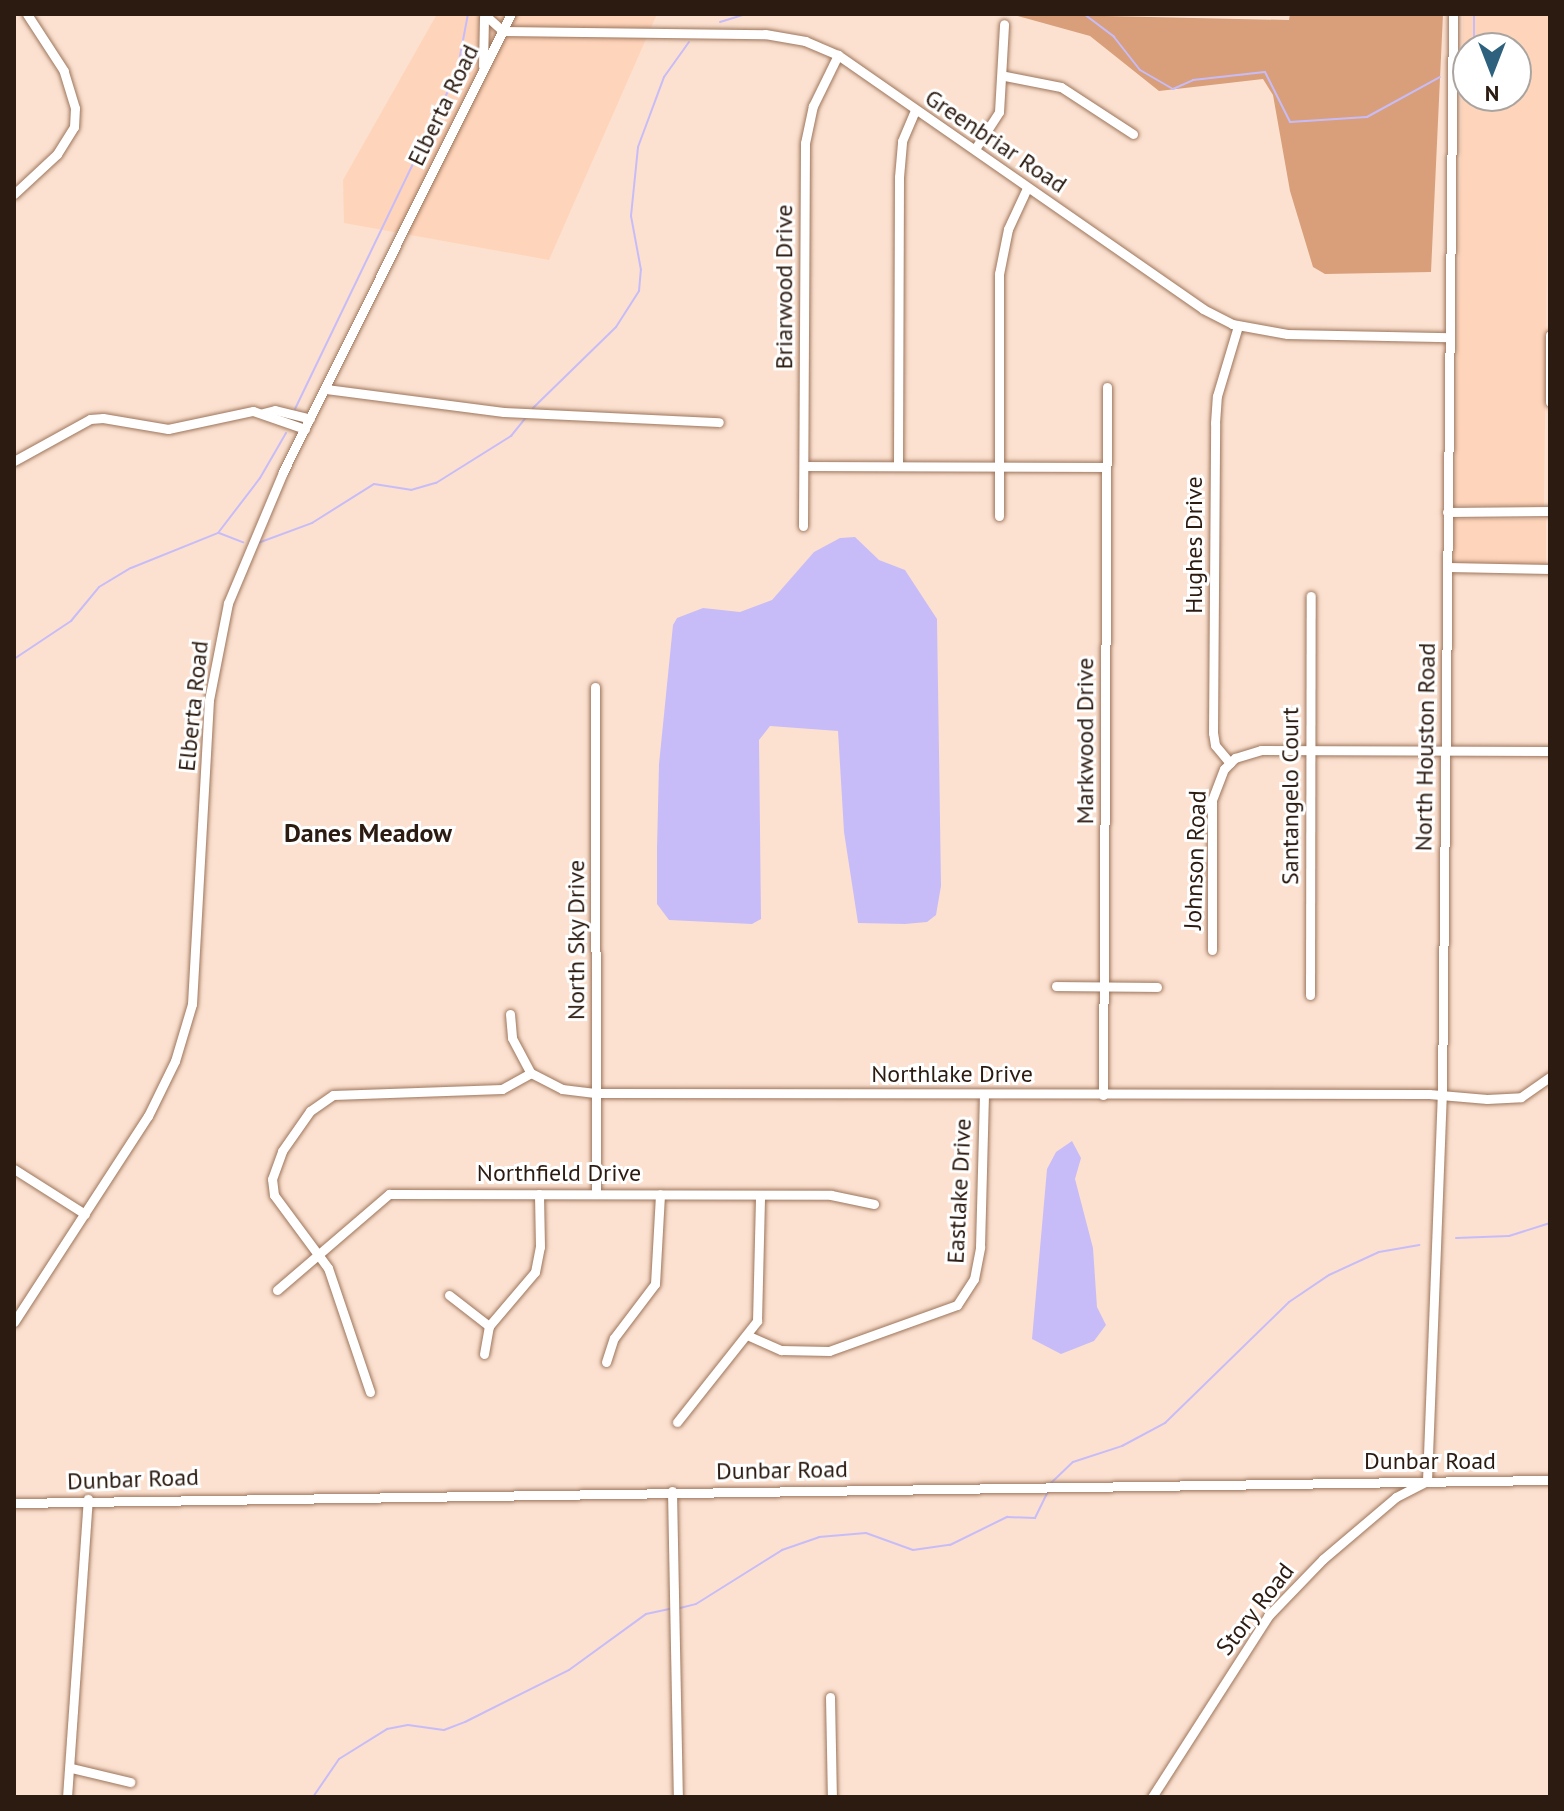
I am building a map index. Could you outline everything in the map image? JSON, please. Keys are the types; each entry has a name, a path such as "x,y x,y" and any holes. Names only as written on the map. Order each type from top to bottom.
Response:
{"street":[{"path":"14,194 62,147 74,127 75,108 64,71 27,14"},
{"name":"Elberta Road","path":"14,1320 148,1116 187,1027 213,669 242,563 511,14"},
{"name":"North Houston Road","path":"1427,1481 1442,1095 1453,14"},
{"path":"484,16 503,31"},
{"path":"483,67 484,16"},
{"path":"975,149 999,112 1005,76 1004,24"},
{"name":"Greenbriar Road","path":"503,31 765,34 805,41 838,55 1203,309 1238,326 1287,334 1450,337"},
{"name":"Briarwood Drive","path":"803,526 805,143 813,106 838,55"},
{"path":"1005,76 1061,87 1133,134"},
{"path":"898,465 899,177 902,141 915,111"},
{"path":"999,516 999,274 1008,229 1027,188"},
{"name":"Hughes Drive","path":"1230,763 1215,745 1213,733 1215,423 1217,396 1238,326"},
{"path":"1550,335 1550,402"},
{"name":"Markwood Drive","path":"1103,1095 1107,387"},
{"path":"326,389 504,412 719,422"},
{"path":"14,461 90,419 168,429 241,412 275,410 308,424"},
{"path":"804,466 1106,467"},
{"path":"1447,512 1550,511"},
{"path":"1448,567 1550,569"},
{"name":"Santangelo Court","path":"1310,995 1311,596"},
{"name":"North Sky Drive","path":"595,687 596,1192"},
{"name":"Johnson Road","path":"1212,950 1212,800 1230,763 1261,750 1550,751"},
{"path":"1056,986 1157,987"},
{"path":"370,1392 320,1253 281,1210 272,1179 282,1151 310,1111 347,1091 502,1089 531,1073 512,1038 510,1014"},
{"name":"Northlake Drive","path":"531,1073 554,1087 597,1093 1521,1097 1550,1077"},
{"name":"Eastlake Drive","path":"749,1336 781,1350 837,1350 957,1305 974,1279 980,1247 984,1094"},
{"path":"14,1169 85,1214"},
{"name":"Northfield Drive","path":"277,1290 389,1194 596,1192 831,1195 874,1204"},
{"path":"484,1354 489,1326 535,1272 539,1194"},
{"path":"606,1362 614,1338 655,1284 660,1194"},
{"path":"677,1422 749,1336 760,1309 760,1195"},
{"path":"449,1295 489,1326"},
{"path":"14,1300 24,1306"},
{"name":"Dunbar Road","path":"14,1503 88,1499 1550,1480"},
{"name":"Story Road","path":"1152,1797 1268,1616 1323,1559 1396,1497 1427,1481"},
{"path":"672,1491 678,1797"},
{"path":"67,1797 88,1499"},
{"path":"830,1697 832,1797"},
{"path":"71,1768 130,1782"}],"shaded area":[{"path":"437,14 657,14 549,260 344,223 343,180"},
{"path":"1011,14 1289,20 1290,14 1443,14 1431,272 1325,274 1313,267 1290,191 1273,95 1263,79 1159,91 1090,36"},
{"path":"1463,14 1550,14 1544,506 1455,505 1461,112 1532,112 1532,32 1463,32"},
{"path":"1454,519 1546,519 1546,565 1454,565"},
{"path":"855,537 879,560 905,570 937,619 941,886 936,915 927,922 858,923 844,832 838,731 770,726 759,740 761,919 752,924 669,920 657,904 657,848 659,764 673,625 677,618 703,608 740,612 772,600 814,552 840,538"},
{"path":"1072,1141 1081,1158 1075,1179 1093,1248 1097,1307 1106,1325 1094,1341 1061,1354 1032,1339 1047,1169 1056,1152"}],"waterway":[{"path":"295,409 457,72 468,14"},
{"path":"720,22 746,14"},
{"path":"1084,14 1114,37 1140,70 1173,89 1193,80 1265,72 1290,122 1367,117 1440,77"},
{"path":"1474,14 1474,32"},
{"path":"533,408 616,327 639,291 641,270 631,216 638,147 664,77 689,42"},
{"path":"258,543 312,523 374,484 411,490 436,483 511,436 525,419"},
{"path":"14,659 71,621 99,587 131,568 218,533 260,478 286,433"},
{"path":"219,533 243,542"},
{"path":"1456,1238 1509,1236 1550,1223"},
{"path":"1051,1483 1073,1462 1122,1446 1165,1423 1289,1302 1329,1275 1379,1252 1419,1245"},
{"path":"680,1608 696,1604 782,1550 819,1537 866,1533 913,1550 950,1545 1007,1517 1035,1518 1048,1491"},
{"path":"313,1797 339,1759 387,1729 408,1725 444,1730 465,1722 569,1670 646,1614 670,1609"}],"district":[{"name":"Danes Meadow","path":"368,833"}]}
